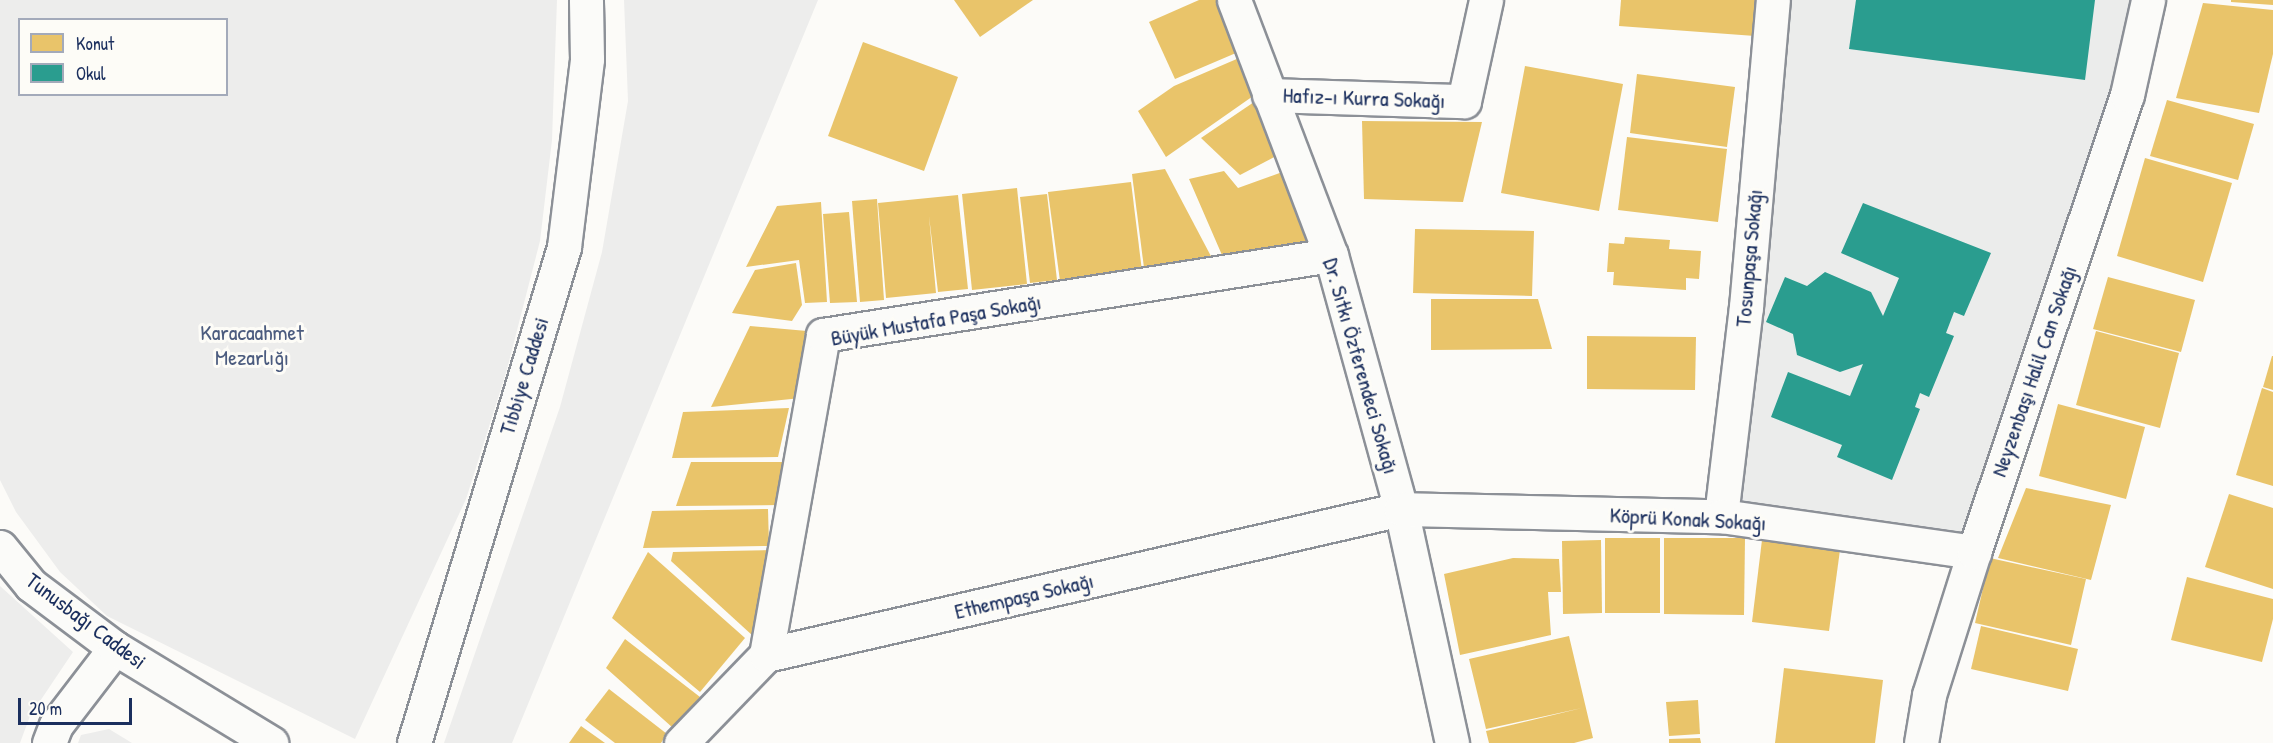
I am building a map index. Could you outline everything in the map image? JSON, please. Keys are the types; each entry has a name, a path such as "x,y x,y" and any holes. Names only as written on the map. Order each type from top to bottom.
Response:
{"street":[{"name":"Tıbbiye Caddesi","path":"414,743 564,247 587,59 586,0"},
{"name":"Dr. Sıtkı Özferendeci Sokağı","path":"1234,0 1331,255 1401,509 1452,743"},
{"name":"Hafız-ı Kurra Sokağı","path":"1269,95 1464,101 1486,0"},
{"name":"Tosunpaşa Sokağı","path":"1721,516 1746,307 1773,0"},
{"name":"Neyzenbaşı Halil Can Sokağı","path":"1921,743 1929,695 1974,552 2127,95 2148,0"},
{"name":"Büyük Mustafa Paşa Sokağı","path":"766,655 823,335 1331,255"},
{"name":"Köprü Konak Sokağı","path":"1401,509 1721,516 1974,552"},
{"name":"Ethempaşa Sokağı","path":"766,655 1401,509"},
{"name":"Tunusbağı Caddesi","path":"0,547 31,585 115,648 271,743"},
{"path":"49,743 56,725 115,648"},
{"path":"681,743 766,655"}],"shaded area":[{"path":"1773,0 2148,0 1974,552 1721,516"}],"green space":[{"name":"Karacaahmet Mezarlığı","path":"0,0 557,0 552,140 540,241 506,373 466,499 355,739 107,616 60,572 16,512 0,480"},
{"path":"624,0 818,0 512,743 444,743 560,407 602,252 628,101"},
{"path":"0,586 73,652 30,716 20,743 0,743"},
{"path":"109,729 132,743 78,743 81,735"}],"building: Konut":[{"path":"954,0 1033,0 980,37"},
{"path":"1199,0 1222,0 1243,50 1175,79 1149,22"},
{"path":"1621,0 1757,0 1755,36 1619,26"},
{"path":"2231,0 2273,0 2273,5 2231,2"},
{"path":"2203,3 2273,10 2273,54 2259,113 2176,98"},
{"path":"863,42 958,77 924,171 828,136"},
{"path":"1239,58 1256,94 1166,157 1138,111 1174,86"},
{"path":"1525,66 1623,84 1599,211 1501,193"},
{"path":"1637,74 1735,87 1727,147 1630,133"},
{"path":"1257,100 1282,153 1240,175 1201,138"},
{"path":"2167,100 2254,124 2238,180 2150,156"},
{"path":"1362,121 1482,122 1463,202 1364,199"},
{"path":"1627,137 1727,149 1718,222 1618,210"},
{"path":"2145,158 2232,183 2203,282 2117,256"},
{"path":"1165,169 1213,260 1144,268 1132,174"},
{"path":"1288,170 1322,248 1225,262 1189,179 1224,171 1238,188"},
{"path":"1131,182 1142,271 1060,281 1048,192"},
{"path":"1017,188 1027,284 972,290 962,194"},
{"path":"1047,194 1057,280 1030,283 1020,197"},
{"path":"958,195 968,289 938,292 929,216 936,293 886,298 878,203"},
{"path":"877,199 884,300 860,302 852,201"},
{"path":"821,202 827,302 805,303 799,260 746,267 777,206"},
{"path":"849,212 857,302 830,303 823,214"},
{"path":"1415,229 1534,231 1532,296 1413,293"},
{"path":"1625,237 1670,240 1669,249 1701,251 1699,279 1686,278 1686,290 1613,285 1614,272 1607,272 1609,243 1624,244"},
{"path":"796,263 802,305 792,321 732,313 755,270"},
{"path":"2108,277 2195,300 2181,352 2093,329"},
{"path":"1431,299 1538,299 1552,349 1431,350"},
{"path":"750,326 807,331 801,398 711,407"},
{"path":"2096,331 2179,353 2160,428 2076,405"},
{"path":"1587,336 1696,337 1695,390 1587,389"},
{"path":"2273,356 2273,390 2263,387"},
{"path":"2262,388 2273,392 2273,486 2236,475"},
{"path":"2058,404 2145,427 2126,499 2039,476"},
{"path":"789,408 778,457 672,458 683,412"},
{"path":"691,462 787,462 780,505 676,506"},
{"path":"2026,488 2111,505 2091,580 1998,558"},
{"path":"2229,494 2273,508 2273,589 2205,567"},
{"path":"768,509 769,546 643,548 652,511"},
{"path":"1605,538 1660,538 1660,613 1605,613"},
{"path":"1664,538 1745,538 1744,615 1664,614"},
{"path":"1601,540 1602,613 1563,614 1562,541"},
{"path":"1762,540 1840,550 1829,631 1752,622"},
{"path":"773,550 753,636 671,561 673,552"},
{"path":"648,552 745,638 700,692 612,618"},
{"path":"1513,558 1559,559 1561,592 1548,592 1551,635 1460,655 1444,574"},
{"path":"1990,558 2086,579 2071,645 1975,623"},
{"path":"2187,577 2273,599 2273,619 2262,662 2171,640"},
{"path":"1981,626 2078,649 2068,691 1971,669"},
{"path":"1569,636 1593,738 1574,743 1489,743 1486,731 1582,708 1486,729 1469,659"},
{"path":"625,639 700,697 673,728 606,668"},
{"path":"1784,668 1883,680 1875,743 1775,743"},
{"path":"609,689 667,734 661,743 615,743 585,720"},
{"path":"1698,700 1700,734 1669,736 1666,702"},
{"path":"581,726 605,743 569,743"},
{"path":"1700,738 1701,743 1669,743 1669,739"}],"building: Okul":[{"path":"1856,0 2095,0 2085,80 1849,49"},
{"path":"1863,203 1991,253 1964,316 1954,312 1946,333 1954,336 1929,397 1920,393 1915,407 1920,409 1892,480 1837,457 1842,445 1771,417 1788,372 1850,396 1863,364 1840,372 1797,355 1793,334 1766,322 1785,277 1807,286 1825,272 1871,292 1883,316 1899,278 1841,253"}]}
